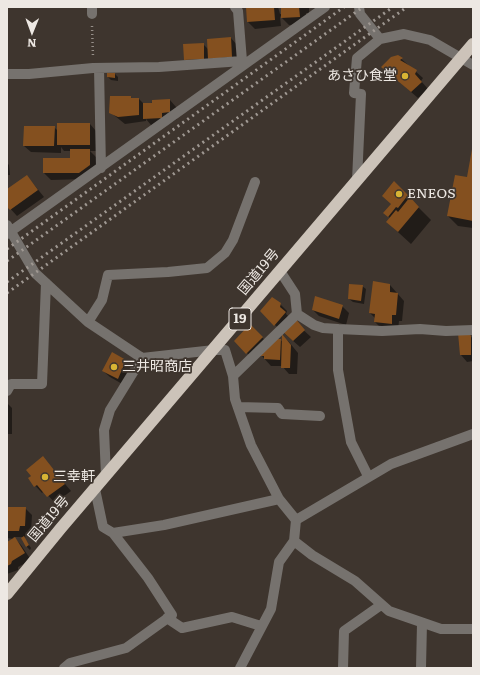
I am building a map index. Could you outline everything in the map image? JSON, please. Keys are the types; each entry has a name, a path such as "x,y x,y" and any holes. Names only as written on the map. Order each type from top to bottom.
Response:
{"highway":[{"name":"国道19号","path":"7,594 473,44"}],"street":[{"path":"235,7 238,10 243,63"},
{"path":"240,668 270,609 279,562 294,541 296,520 279,499 251,444 235,400 233,376 225,350 142,358 88,322 46,283 30,266 8,230 100,168 243,63 325,7"},
{"path":"359,7 360,14 380,39"},
{"path":"357,180 361,94 354,93 357,58 380,39 404,34 430,40 473,65"},
{"path":"7,74 29,74 96,68 243,63"},
{"path":"96,68 100,168"},
{"path":"88,322 102,300 108,275 168,272 207,268 225,253 233,240 255,182"},
{"path":"280,271 295,294 297,314"},
{"path":"7,391 11,384 42,384 46,283"},
{"path":"297,314 318,326 338,329 382,331 420,329 446,331 473,330"},
{"path":"233,376 297,314"},
{"path":"338,329 338,370 351,442 368,476"},
{"path":"106,476 104,430 110,410 142,358"},
{"path":"238,407 278,408 282,414 320,416"},
{"path":"296,520 368,476 391,464 473,434"},
{"path":"64,668 70,663 126,648 172,615 148,578 113,533 103,527 95,489"},
{"path":"113,533 164,525 279,499"},
{"path":"294,541 312,555 354,581 389,611 441,629 473,629"},
{"path":"343,668 344,631 381,605"},
{"path":"168,618 182,628 232,617 261,626"},
{"path":"421,668 422,623"}],"path":[{"path":"92,11 96,68"}],"building":[{"path":"246,7 274,7 275,20 247,22"},
{"path":"281,7 299,7 300,17 281,18"},
{"path":"231,37 232,57 208,59 207,39"},
{"path":"204,43 204,59 184,60 183,44"},
{"path":"398,55 403,58 400,60 417,70 415,74 422,82 411,92 381,67 391,57"},
{"path":"107,73 115,73 115,78 107,77"},
{"path":"110,96 131,96 131,98 139,98 139,115 118,117 109,113"},
{"path":"170,99 170,112 162,113 162,118 143,119 143,103 152,103 152,100"},
{"path":"57,123 90,123 90,145 57,145"},
{"path":"24,126 55,126 54,146 23,146"},
{"path":"70,149 90,149 90,165 79,173 43,173 43,158 70,158"},
{"path":"472,149 473,221 447,216 455,175 467,177"},
{"path":"27,175 38,190 10,210 7,207 7,189"},
{"path":"394,181 408,195 398,208 396,207 388,217 383,213 391,204 382,196"},
{"path":"410,197 419,207 398,232 386,222 396,210 398,212"},
{"path":"373,281 390,284 390,292 398,293 396,315 392,315 392,324 374,322 375,314 369,313"},
{"path":"349,284 363,285 361,301 348,299"},
{"path":"315,296 343,305 339,319 312,310"},
{"path":"272,297 281,303 280,307 286,312 274,326 260,311"},
{"path":"295,318 305,330 293,341 282,331"},
{"path":"250,324 263,337 246,354 234,341"},
{"path":"468,332 471,336 471,355 460,355 458,333"},
{"path":"282,334 291,345 290,368 281,368"},
{"path":"275,339 281,339 280,360 264,359 264,356 260,356"},
{"name":"三井昭商店","path":"112,352 126,360 118,379 102,371"},
{"name":"三幸軒","path":"43,456 65,484 47,497 37,485 34,487 28,478 31,476 26,470"},
{"path":"7,507 26,507 25,526 20,526 19,531 7,531"},
{"path":"24,536 29,545 26,547 21,538"},
{"path":"15,537 25,553 7,566 7,542"}],"railway":[{"path":"7,249 344,7"},
{"path":"7,261 363,7"},
{"path":"7,282 393,7"},
{"path":"7,293 407,7"}],"place":[{"name":"あさひ食堂","path":"405,76"},
{"name":"ENEOS","path":"399,194"},
{"name":"三井昭商店","path":"114,367"},
{"name":"三幸軒","path":"45,477"}]}
